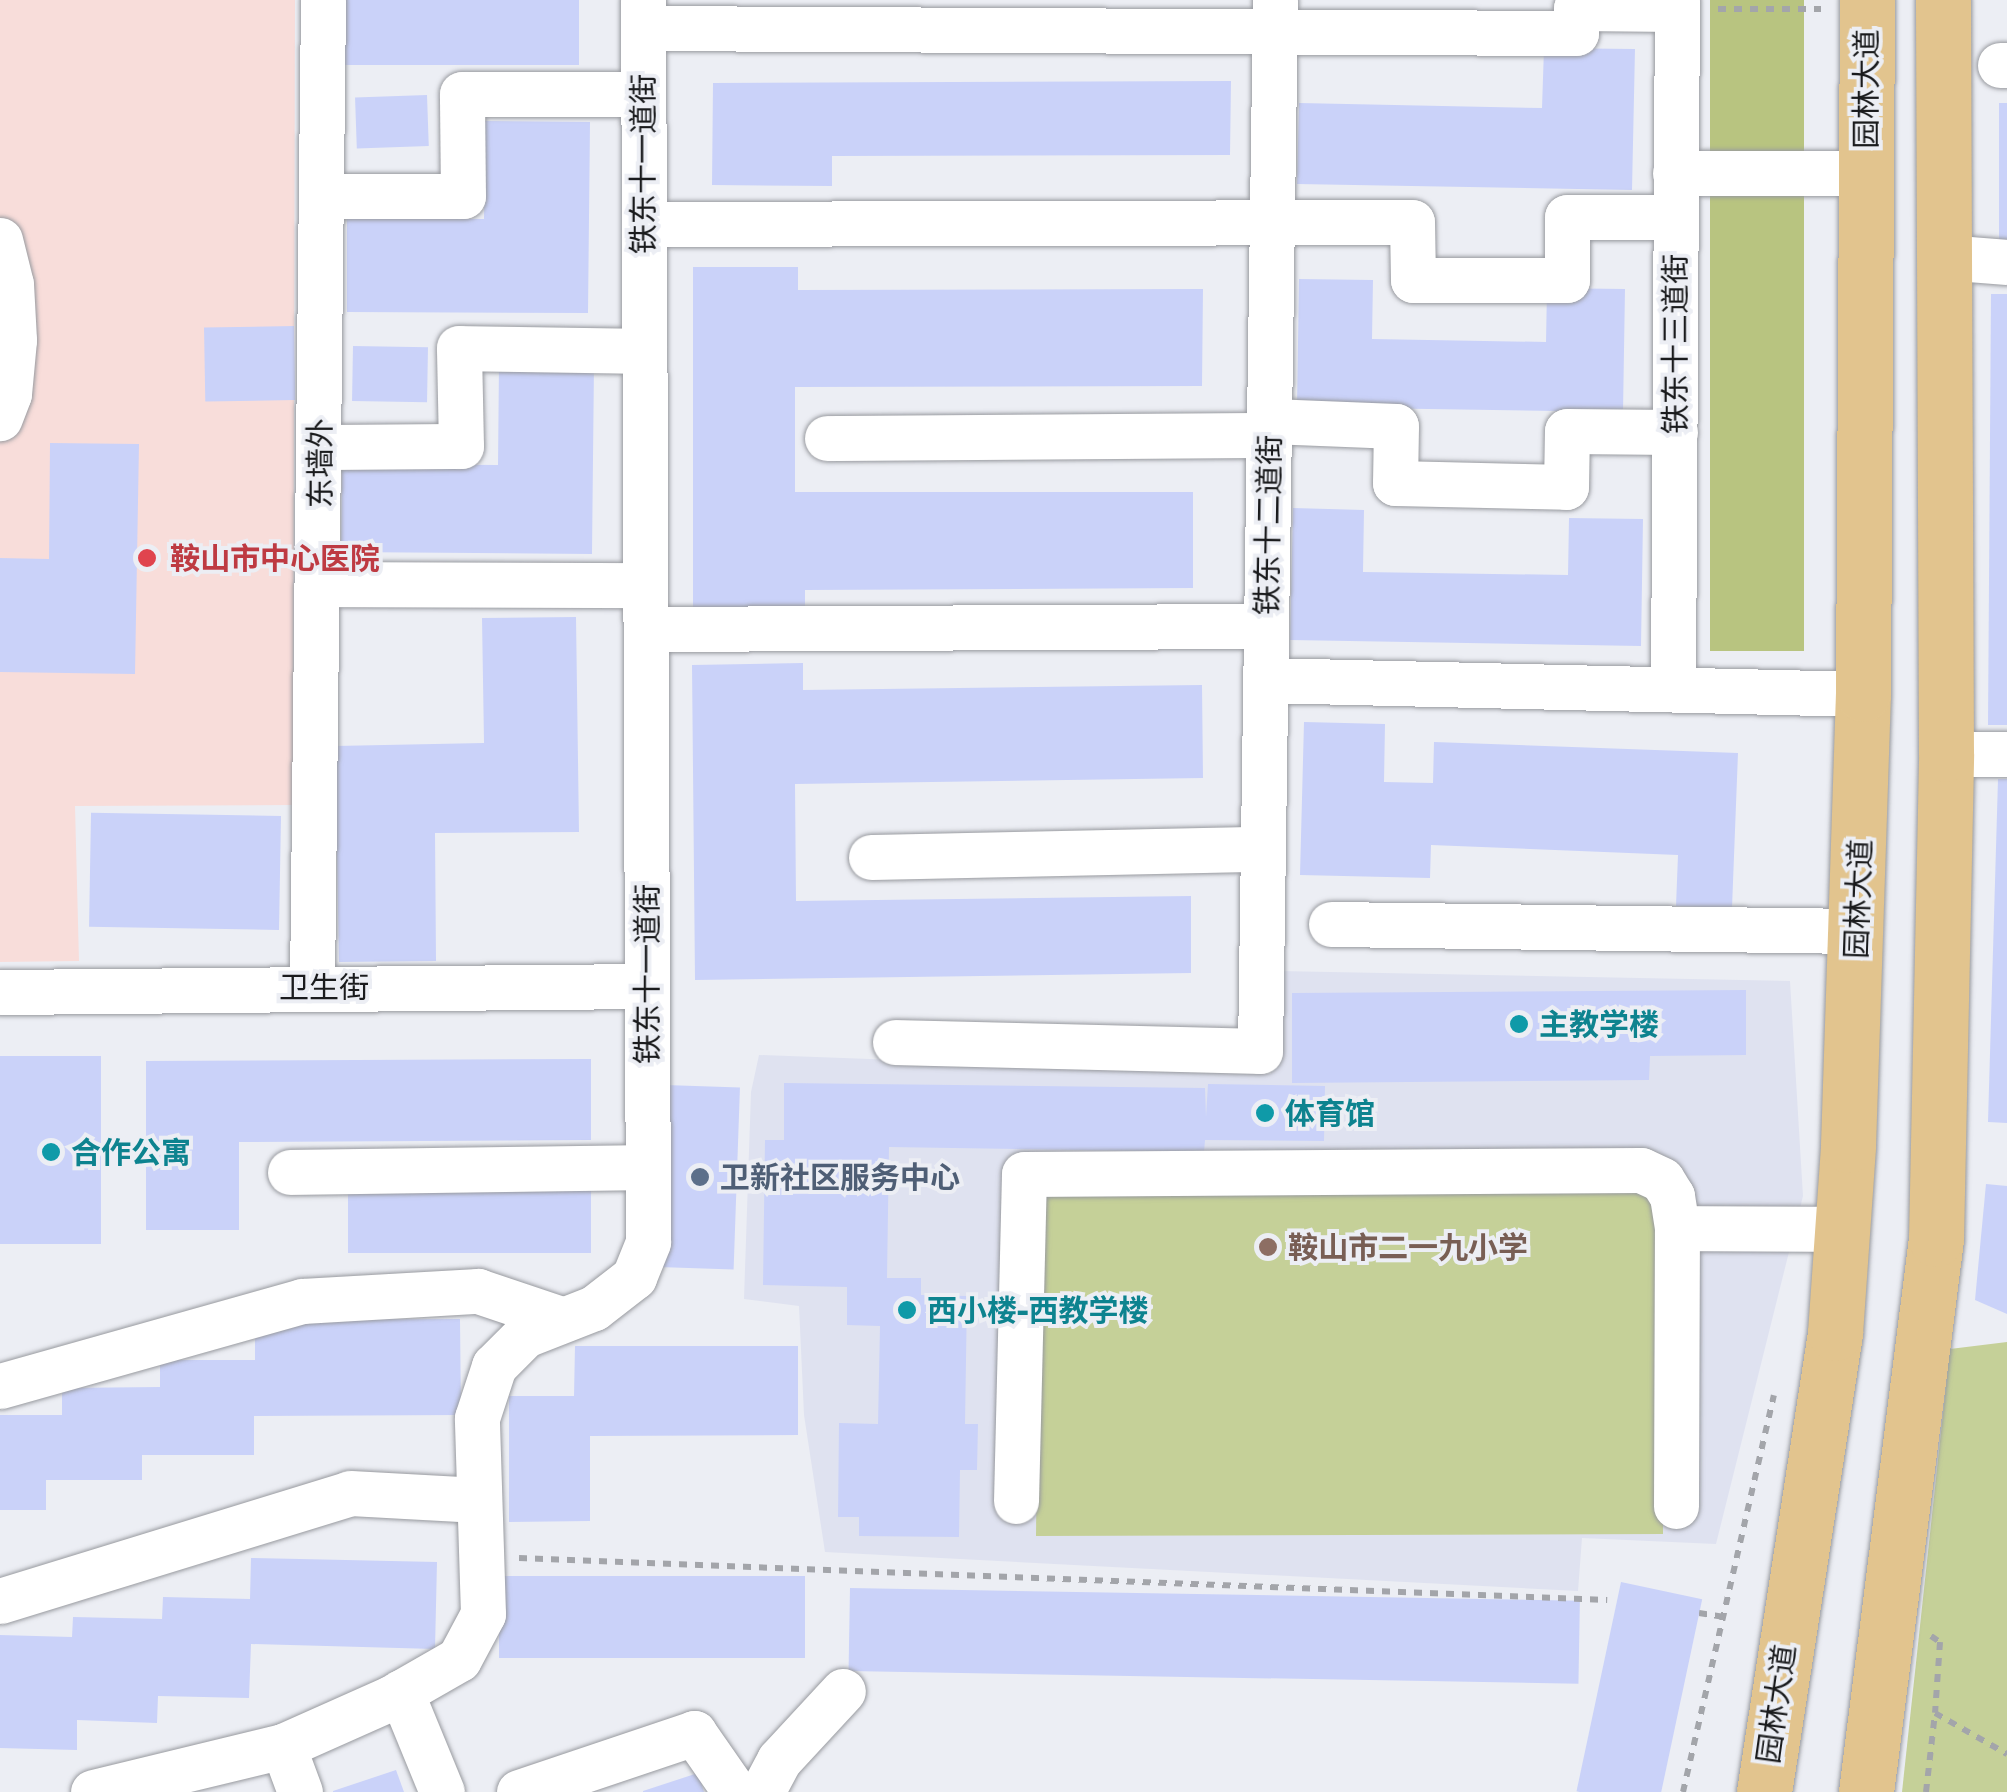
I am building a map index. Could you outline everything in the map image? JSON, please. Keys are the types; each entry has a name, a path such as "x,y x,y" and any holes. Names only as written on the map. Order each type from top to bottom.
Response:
{"main road":[{"path":"1866,1792 1936,1238 1946,754 1943,0"},
{"name":"园林大道","path":"1764,1792 1835,1334 1842,1229 1864,694 1867,5"}],"street":[{"name":"东墙外","path":"312,986 320,584 323,0"},
{"path":"643,14 1274,16 1576,33 1576,8 1677,5"},
{"name":"铁东十三道街","path":"1674,688 1677,5"},
{"name":"铁东十一道街","path":"93,1792 282,1746 400,1692 459,1658 484,1614 477,1418 494,1366 525,1335 558,1318 594,1308 634,1277 648,1242 643,14"},
{"name":"铁东十二道街","path":"895,1042 1260,1051 1274,16"},
{"path":"323,196 463,196 462,94 643,94"},
{"path":"644,224 1412,222 1412,280 1567,280 1567,217 1674,195 1866,173"},
{"path":"0,240 14,340 10,394 0,418"},
{"path":"1944,257 2007,262"},
{"path":"320,447 462,446 459,348 644,351"},
{"path":"826,438 1396,426 1395,483 1566,487 1567,431 1676,432"},
{"path":"320,584 646,607 1266,626"},
{"path":"1265,680 1864,694"},
{"path":"1946,754 2007,754"},
{"path":"871,857 1262,849"},
{"path":"1331,924 1857,932"},
{"name":"卫生街","path":"0,992 312,986 647,986"},
{"path":"290,1172 648,1167"},
{"path":"1016,1500 1024,1174 1623,1168 1662,1180 1672,1196 1677,1228 1676,1506"},
{"path":"1677,1228 1842,1229"},
{"path":"0,1386 302,1301 478,1291 558,1318"},
{"path":"0,1601 350,1493 480,1500"},
{"path":"762,1792 779,1760 843,1691"},
{"path":"400,1692 442,1792"},
{"path":"519,1792 694,1733 734,1792"},
{"path":"282,1746 300,1792"}],"path":[{"path":"1677,5 1867,5"},
{"path":"1683,1792 1778,1382"},
{"path":"481,1558 1607,1600"},
{"path":"1700,1612 1723,1617"},
{"path":"1924,1631 1940,1642 1926,1792"},
{"path":"1935,1713 2007,1754"}],"shaded area":[{"name":"鞍山市中心医院","path":"0,0 295,0 293,805 75,806 79,961 0,962"},
{"name":"鞍山市二一九小学","path":"1278,971 1790,981 1803,1196 1716,1544 1582,1538 1578,1591 825,1552 804,1415 799,1306 744,1299 751,1092 759,1055 1271,1074"}],"green space":[{"path":"1710,0 1804,0 1804,651 1710,651"},
{"path":"1040,1183 1634,1183 1663,1203 1663,1534 1036,1536"},
{"path":"2007,1342 2007,1792 1902,1792 1950,1349"}],"building":[{"path":"339,0 579,0 579,65 339,65"},
{"path":"1544,48 1635,49 1632,190 1297,184 1299,103 1542,108"},
{"path":"1231,81 1230,155 832,156 832,186 712,185 713,83"},
{"path":"427,95 429,146 357,148 355,98"},
{"path":"1999,103 2007,103 2007,250 1999,250"},
{"path":"485,121 590,122 588,313 347,312 347,218 484,219"},
{"path":"693,267 798,267 798,290 1203,289 1202,386 795,387 795,492 1193,492 1193,588 805,590 805,612 693,612"},
{"path":"1299,279 1373,280 1372,339 1546,342 1547,288 1625,289 1623,412 1297,407"},
{"path":"1991,294 2007,294 2007,725 1988,725"},
{"path":"294,326 295,400 205,402 204,328"},
{"path":"353,346 428,347 427,402 352,401"},
{"path":"499,363 594,364 592,554 341,552 342,464 498,465"},
{"path":"50,443 139,444 135,674 0,672 0,558 49,559"},
{"path":"1293,508 1364,510 1363,572 1568,575 1569,518 1643,519 1641,646 1290,640"},
{"path":"576,617 579,832 435,833 436,961 339,962 335,746 484,743 482,618"},
{"path":"803,663 803,690 1202,685 1203,778 795,784 796,901 1191,896 1191,973 695,980 692,665"},
{"path":"1304,722 1385,724 1384,782 1433,783 1434,742 1738,753 1732,908 1676,906 1678,855 1431,845 1430,878 1300,875"},
{"path":"1998,779 2007,779 2007,1123 1988,1122"},
{"path":"91,813 281,816 279,930 89,927"},
{"name":"主教学楼","path":"1746,990 1746,1055 1650,1056 1649,1080 1292,1083 1292,993"},
{"name":"合作公寓","path":"0,1056 101,1056 101,1244 0,1244"},
{"path":"591,1059 591,1140 239,1142 239,1230 146,1230 146,1061"},
{"name":"西小楼-西教学楼","path":"784,1083 1205,1088 1206,1117 1208,1084 1325,1086 1324,1141 1205,1140 1204,1152 889,1147 887,1278 921,1278 921,1295 967,1296 965,1424 978,1424 977,1470 960,1470 959,1537 859,1536 859,1517 838,1517 839,1423 878,1424 880,1326 847,1325 847,1287 763,1285 765,1140 784,1140"},
{"name":"卫新社区服务中心","path":"665,1085 740,1088 734,1270 659,1267"},
{"path":"1986,1184 2007,1186 2007,1314 1975,1300"},
{"path":"348,1188 591,1188 591,1253 348,1253"},
{"path":"460,1319 461,1415 254,1416 254,1455 142,1455 142,1480 46,1480 46,1510 0,1510 0,1415 62,1415 62,1388 160,1387 160,1360 255,1360 255,1320"},
{"path":"575,1346 798,1346 798,1435 590,1436 590,1521 509,1522 509,1396 574,1396"},
{"path":"251,1558 437,1562 435,1649 251,1644 249,1698 158,1696 157,1723 77,1720 77,1750 0,1748 0,1635 72,1637 73,1617 162,1619 163,1597 250,1599"},
{"path":"499,1576 805,1576 805,1658 499,1658"},
{"path":"1621,1582 1702,1599 1661,1792 1577,1791"},
{"path":"850,1588 1580,1601 1578,1684 849,1671"},
{"path":"396,1770 404,1792 333,1792 333,1791"},
{"path":"698,1773 704,1792 643,1792 643,1791"}],"place":[{"name":"鞍山市中心医院","path":"147,558"},
{"name":"主教学楼","path":"1519,1024"},
{"name":"体育馆","path":"1265,1113"},
{"name":"合作公寓","path":"51,1152"},
{"name":"卫新社区服务中心","path":"700,1177"},
{"name":"鞍山市二一九小学","path":"1268,1247"},
{"name":"西小楼-西教学楼","path":"907,1310"}]}
